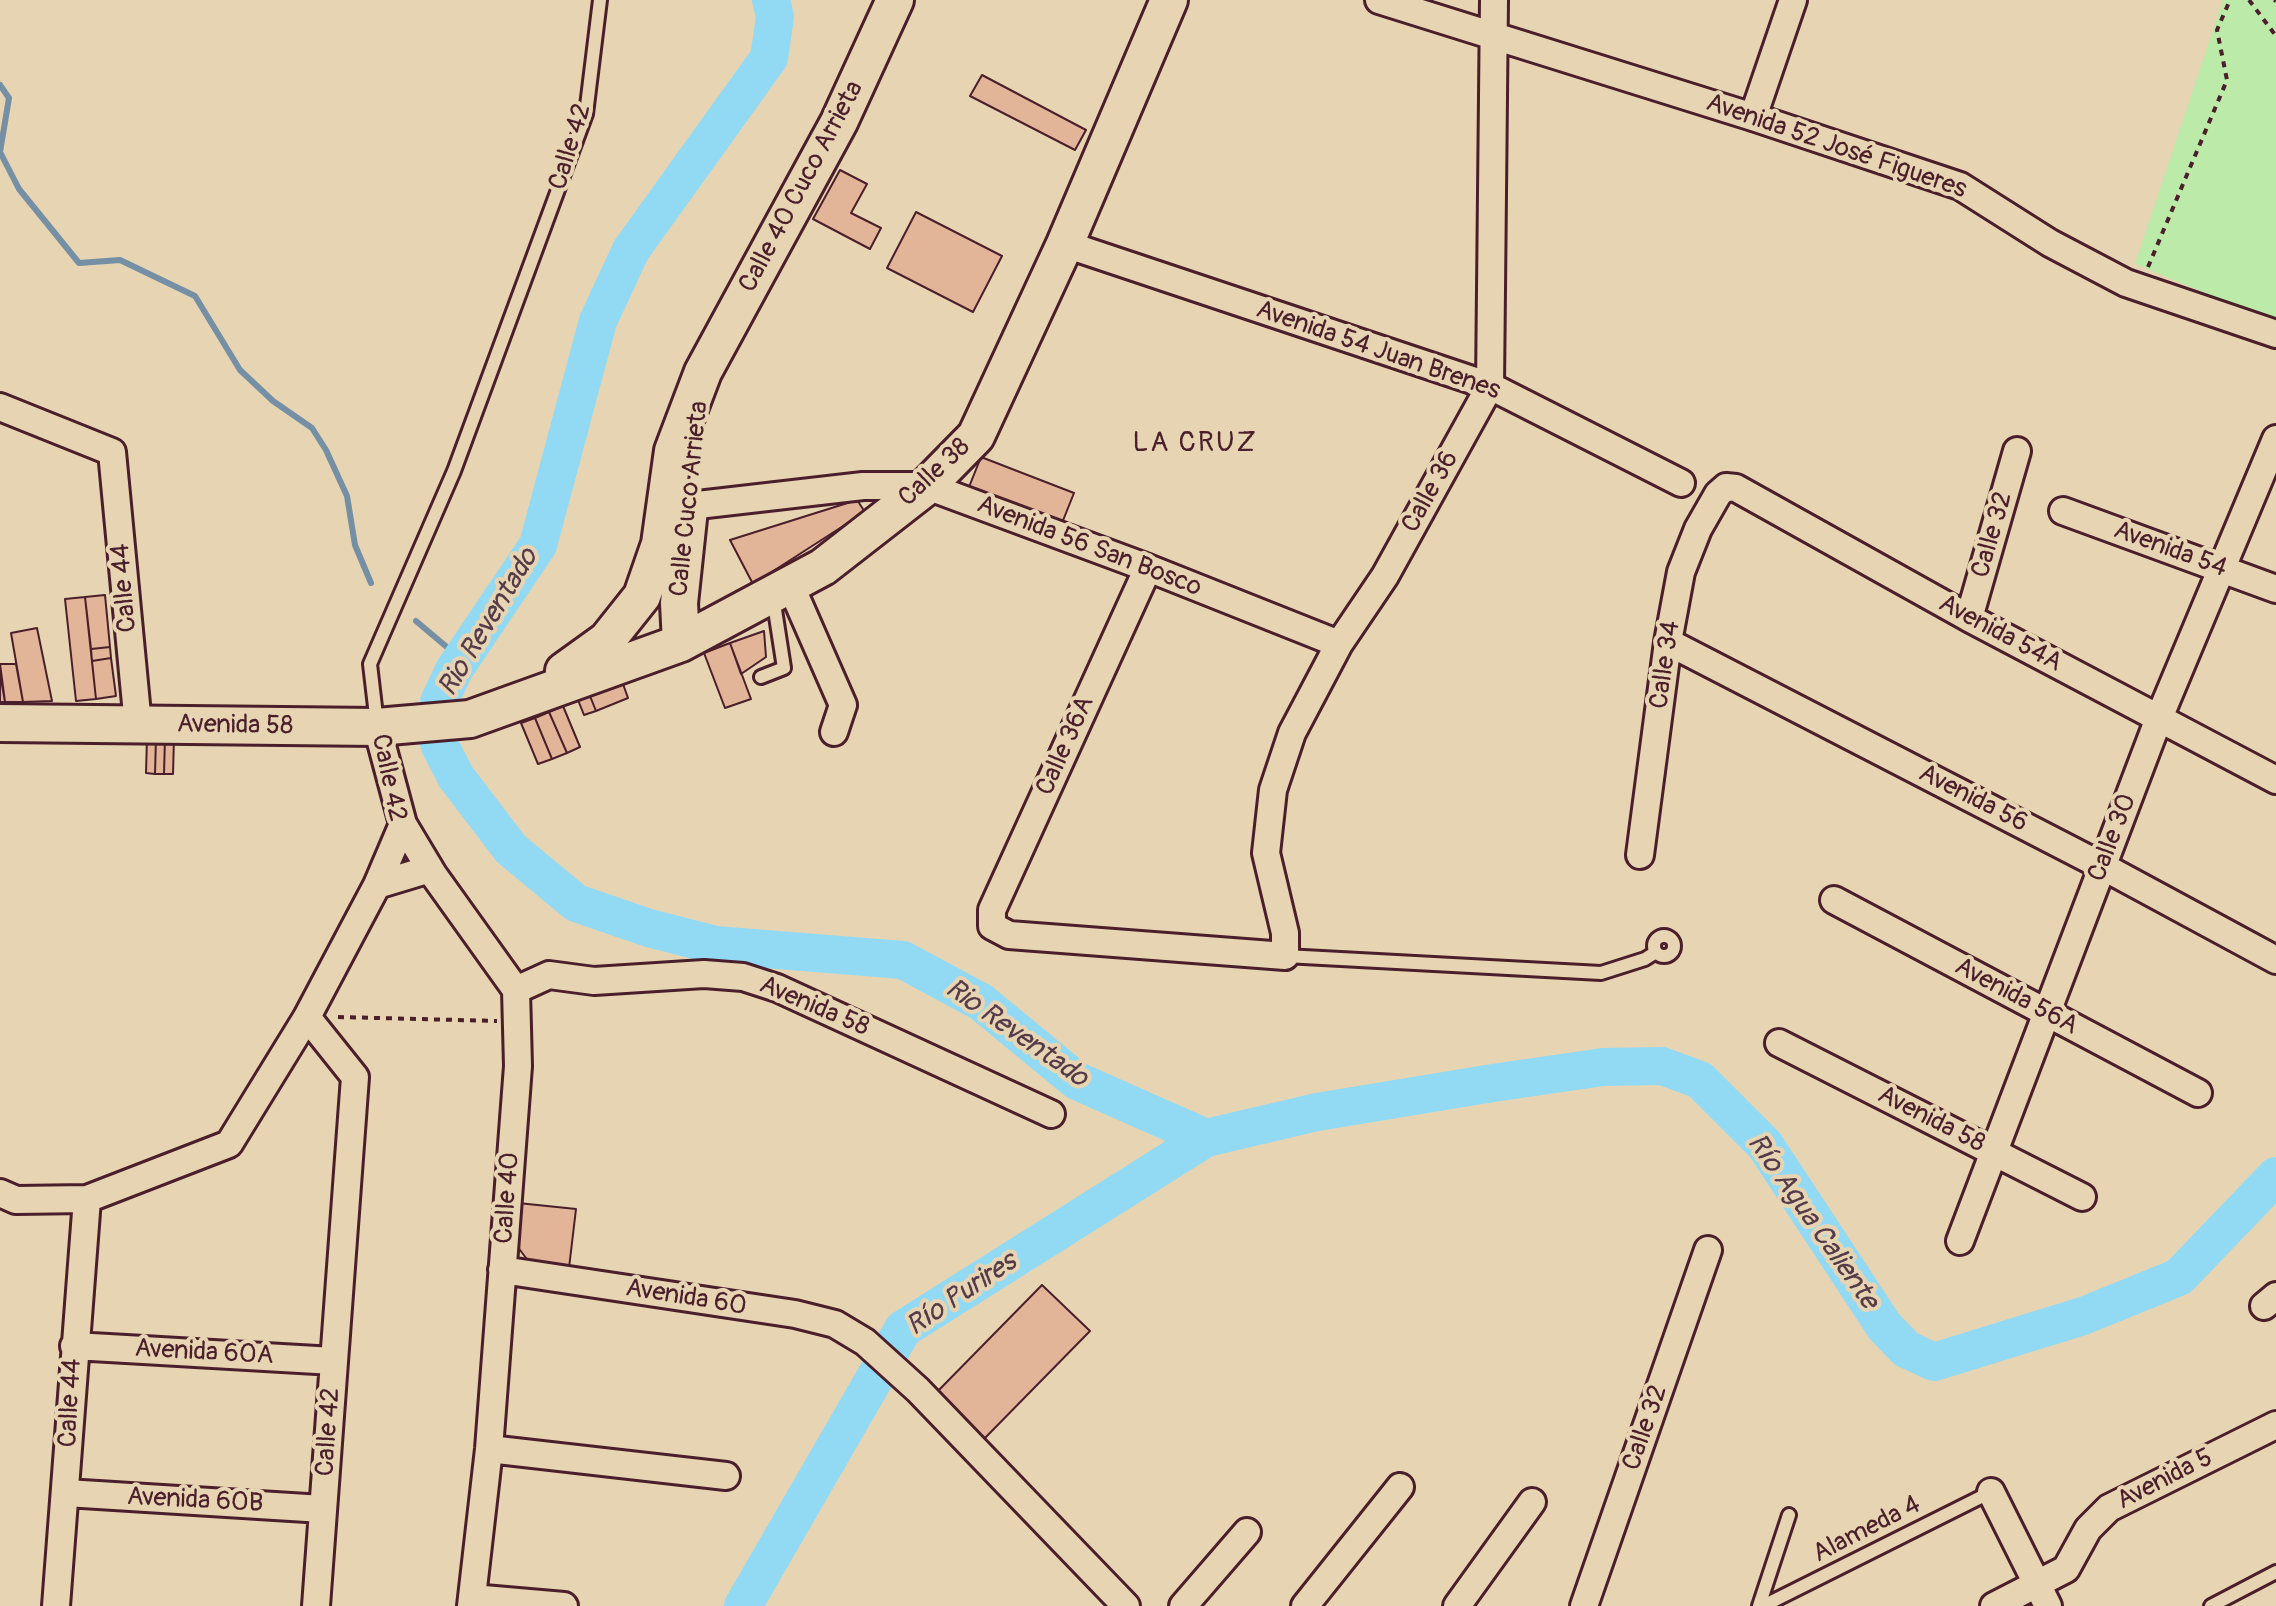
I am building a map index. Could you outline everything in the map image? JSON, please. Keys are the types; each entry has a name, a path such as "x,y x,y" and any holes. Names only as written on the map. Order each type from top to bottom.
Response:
{"main road":[{"name":"Calle 40 Cuco Arrieta","path":"703,372 839,122 895,0"},
{"name":"Calle 38","path":"465,719 681,643 823,567 927,486 976,436 1065,244 1169,0"},
{"name":"Calle Cuco Arrieta","path":"681,643 679,603 703,372"},
{"name":"Calle Cuco Arrieta","path":"465,719 540,686 582,661 630,615 642,596 660,544 673,451 703,372"},
{"name":"Avenida 58","path":"0,723 389,727 465,719"}],"street":[{"name":"Avenida 52 José Figueres","path":"1379,0 1753,117 1971,191 2050,243 2139,287 2276,334"},
{"name":"Calle 36","path":"1285,956 1285,933 1266,853 1273,790 1292,733 1339,644 1385,576 1490,386 1494,0"},
{"path":"1753,117 1793,0"},
{"name":"Avenida 54 Juan Brenes","path":"1065,244 1490,386 1681,483"},
{"name":"Calle 44","path":"0,407 112,452 138,725"},
{"name":"Calle 30","path":"1960,1241 2159,718 2219,567 2276,439"},
{"name":"Calle 32","path":"1969,618 2017,451"},
{"name":"Avenida 56 San Bosco","path":"689,506 863,486 927,486 1148,568 1339,644"},
{"name":"Avenida 54A","path":"1726,487 1736,488 1969,618 2276,780"},
{"name":"Calle 34","path":"1640,855 1668,642 1681,572 1698,529 1718,494 1726,487"},
{"name":"Avenida 54","path":"2063,511 2276,589"},
{"name":"Calle 36A","path":"1148,568 992,910 992,926 1009,935 1285,956"},
{"path":"781,589 843,705 834,732"},
{"name":"Avenida 56","path":"1668,642 2102,866 2276,960"},
{"name":"Calle 42","path":"316,1606 355,1077 307,1017 377,885 403,824 389,727"},
{"path":"403,824 430,869 516,990"},
{"path":"377,885 430,869"},
{"name":"Avenida 56A","path":"1834,900 2198,1093"},
{"name":"Avenida 58","path":"516,990 549,975 594,981 704,974 743,977 777,988 1051,1114"},
{"name":"Calle 40","path":"471,1602 489,1449 518,1066 516,990"},
{"path":"0,1193 16,1200 87,1199 229,1144 307,1017"},
{"name":"Avenida 58","path":"1779,1043 2082,1197"},
{"name":"Calle 44","path":"56,1606 87,1199"},
{"name":"Calle 32","path":"1584,1606 1708,1250"},
{"name":"Avenida 60","path":"502,1270 795,1314 835,1324 865,1342 918,1390 1126,1606"},
{"name":"Avenida 60A","path":"74,1346 334,1361"},
{"name":"Avenida 5","path":"1994,1606 2043,1595 2066,1569 2088,1529 2109,1508 2276,1425"},
{"path":"489,1449 726,1476"},
{"path":"1305,1606 1400,1487"},
{"path":"1991,1492 2043,1595"},
{"name":"Avenida 60B","path":"66,1493 323,1509"},
{"path":"1457,1606 1532,1502"},
{"path":"1183,1606 1247,1532"},
{"path":"471,1602 564,1606"}],"lane":[{"name":"Calle 42","path":"389,727 370,664 454,471 586,114 600,0"},
{"path":"761,677 784,668 781,589"},
{"path":"1285,956 1601,973 1645,959 1656,952"},
{"name":"Alameda 4","path":"1761,1606 1991,1492"},
{"path":"1761,1606 1789,1515"},
{"path":"2211,1606 2276,1572"}],"path":[{"path":"2139,287 2227,80 2217,30 2230,0"},
{"path":"2249,0 2276,36"},
{"path":"307,1017 516,1021"}],"green space":[{"path":"2223,0 2276,0 2276,322 2135,264"}],"building":[{"path":"982,75 1086,130 1075,150 970,96"},
{"path":"840,170 867,184 851,213 881,228 870,249 813,219"},
{"path":"916,212 1002,256 973,312 887,268"},
{"path":"981,457 1074,493 1062,523 969,487"},
{"path":"857,500 865,512 753,584 730,540"},
{"path":"105,595 110,647 91,649 85,597"},
{"path":"85,597 96,699 76,701 65,599"},
{"path":"37,628 52,701 23,702 11,633"},
{"path":"764,631 766,657 741,674 730,643"},
{"path":"730,643 751,699 725,708 704,653"},
{"path":"110,647 111,658 92,661 91,649"},
{"path":"111,658 116,696 96,699 92,661"},
{"path":"0,664 16,664 23,702 5,702"},
{"path":"0,673 5,702 0,702"},
{"path":"623,684 628,698 596,711 590,696"},
{"path":"590,696 596,711 584,715 578,700"},
{"path":"563,706 580,747 567,753 549,712"},
{"path":"549,712 567,753 552,759 535,718"},
{"path":"535,718 552,759 538,764 521,723"},
{"path":"147,737 156,737 155,774 146,773"},
{"path":"156,737 165,737 164,774 155,774"},
{"path":"165,737 174,737 173,774 164,774"},
{"path":"518,1203 576,1209 569,1268 529,1262 514,1242"},
{"path":"1042,1285 1090,1331 983,1440 935,1394"}],"waterway":[{"name":"Rio Reventado","path":"771,0 775,17 769,58 631,250 598,321 538,545 454,670 439,702 439,744 456,777 511,849 576,903 649,928 715,945 903,960 981,1002 1077,1081 1206,1138"},
{"path":"0,85 9,98 0,152 19,189 79,263 120,260 195,296 240,370 273,401 312,428 326,450 347,496 355,545 371,583"},
{"path":"416,621 461,659"},
{"name":"Río Agua Caliente","path":"743,1606 903,1329 1206,1138 1317,1112 1493,1083 1603,1067 1662,1066 1700,1080 1765,1145 1884,1326 1906,1349 1934,1362 2083,1316 2179,1277 2276,1176"}],"district":[{"name":"LA CRUZ","path":"1195,444"}],"water label":[{"name":"Río Purires","path":"962,1295"}]}
